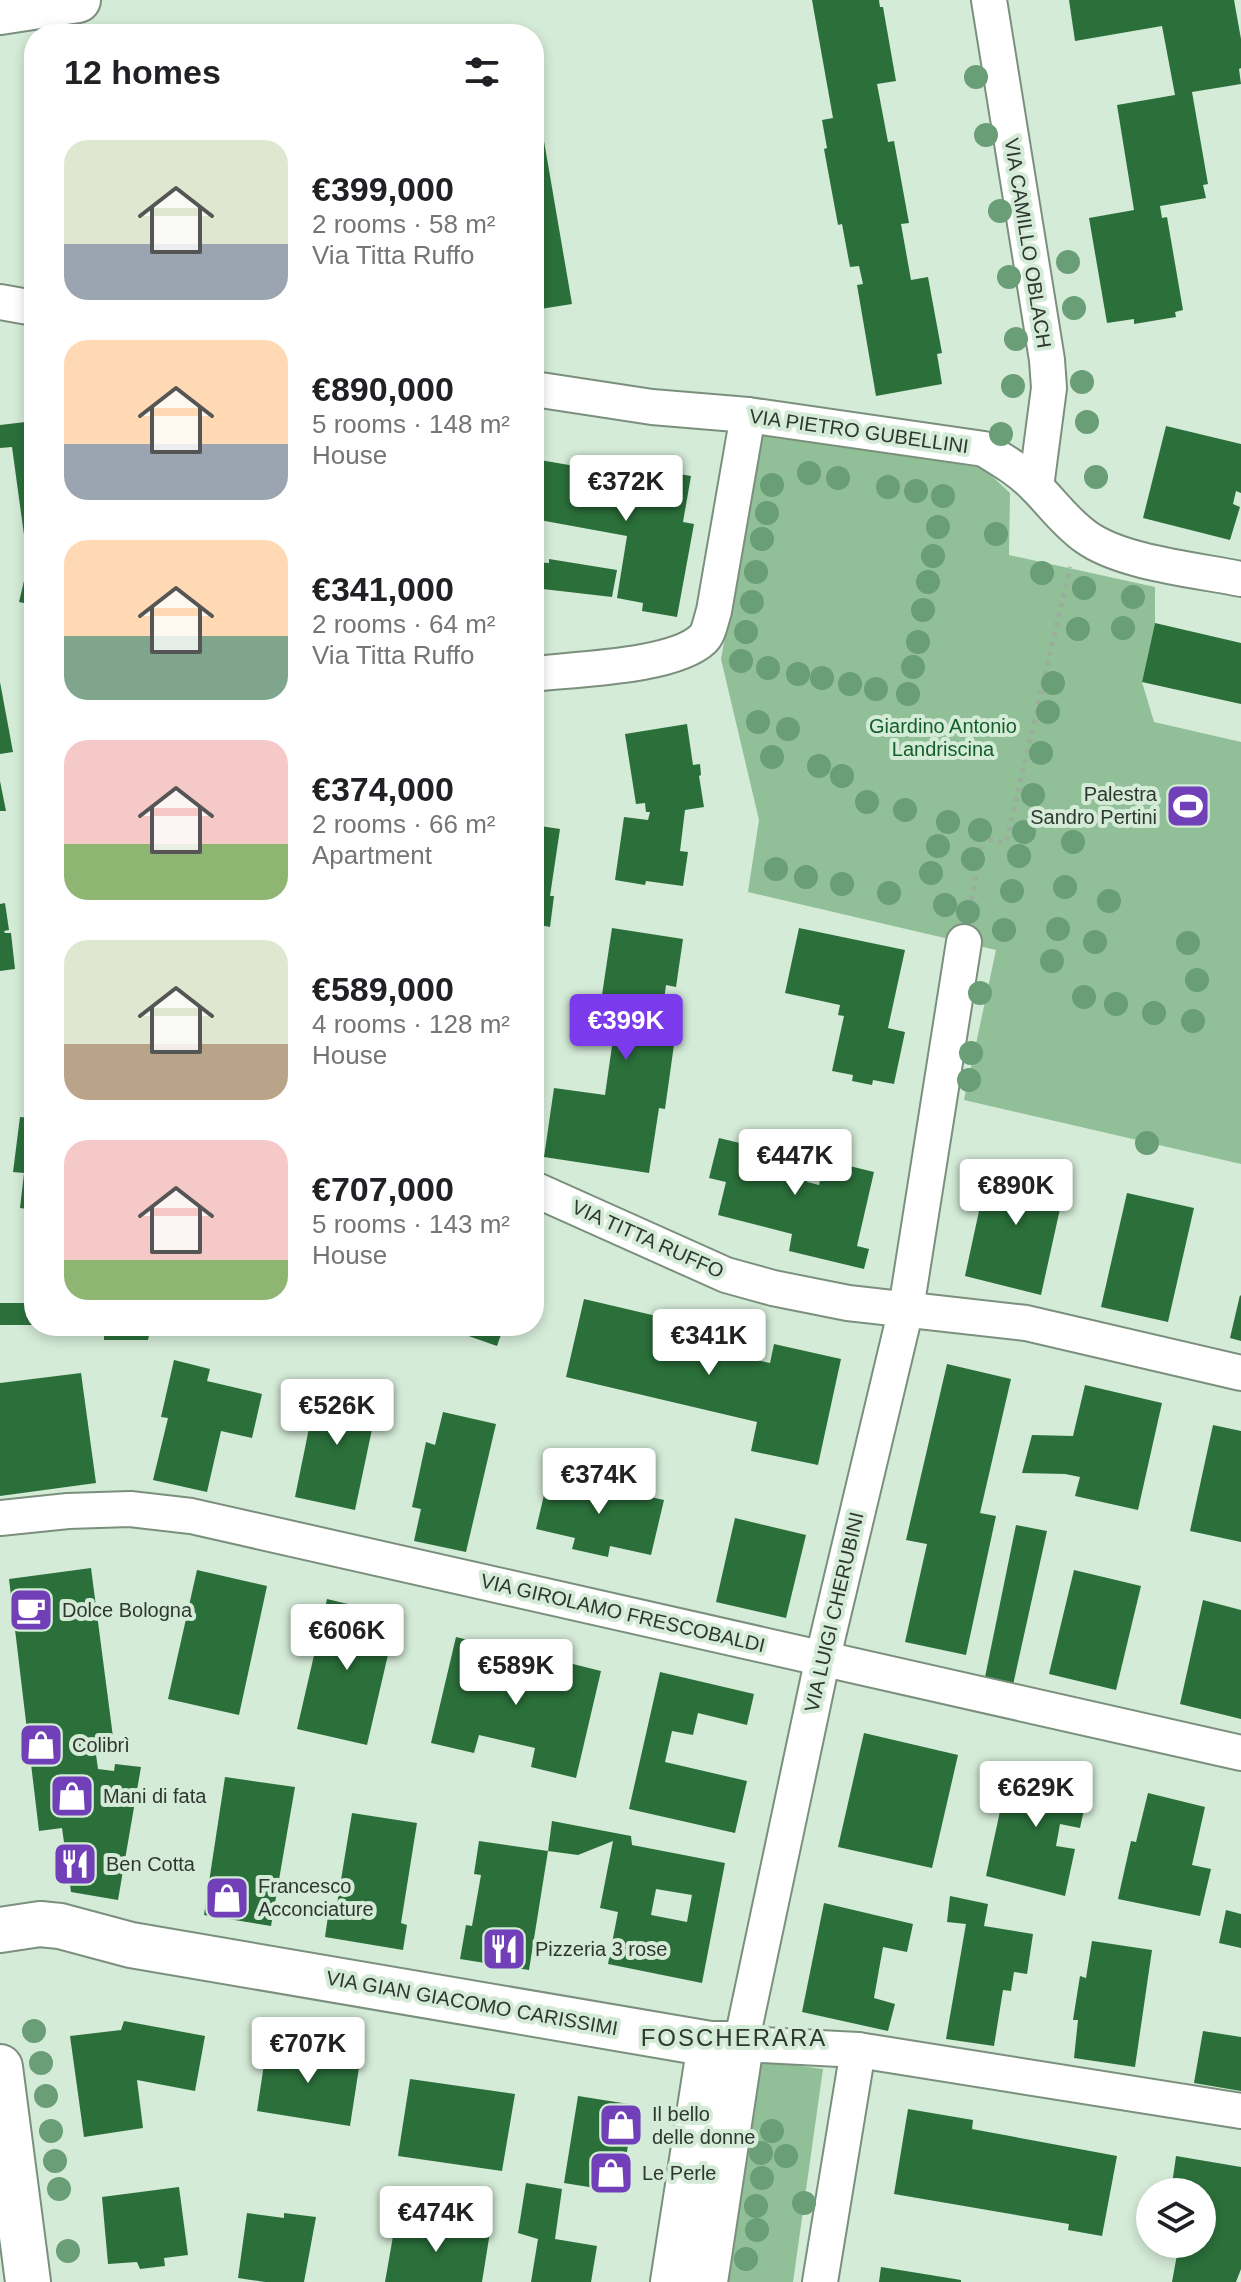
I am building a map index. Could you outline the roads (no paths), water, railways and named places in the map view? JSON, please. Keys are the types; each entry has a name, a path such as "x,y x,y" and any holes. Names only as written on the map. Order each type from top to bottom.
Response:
{"street":[{"path":"0,12 78,0"},
{"name":"VIA CAMILLO OBLACH","path":"989,0 1047,360 1049,388 1036,487"},
{"path":"0,302 24,306"},
{"name":"VIA PIETRO GUBELLINI","path":"544,391 652,407 748,415 984,449 1015,467 1063,520 1090,540 1120,554 1241,579"},
{"path":"544,673 666,658 688,650 706,637 714,611 748,415"},
{"name":"VIA LUIGI CHERUBINI","path":"673,2282 726,2044 906,1309 964,942"},
{"name":"VIA TITTA RUFFO","path":"544,1193 726,1275 773,1288 848,1303 1026,1323 1241,1373"},
{"name":"VIA GIROLAMO FRESCOBALDI","path":"0,1518 130,1509 191,1516 1241,1753"},
{"name":"VIA GIAN GIACOMO CARISSIMI","path":"0,1930 40,1924 60,1926 131,1945 726,2044 858,2050 1241,2111"},
{"name":"VIA GIAN GIACOMO CARISSIMI","path":"0,1936 44,1943 131,1945"},
{"name":"VIA LUIGI CHERUBINI","path":"705,2282 726,2044"},
{"path":"820,2282 858,2050"},
{"path":"0,2067 28,2282"}],"place":[{"name":"Palestra Sandro Pertini","path":"1188,806"},
{"name":"Dolce Bologna","path":"31,1610"},
{"name":"Colibrì","path":"41,1745"},
{"name":"Mani di fata","path":"72,1796"},
{"name":"Ben Cotta","path":"75,1864"},
{"name":"Francesco Acconciature","path":"227,1898"},
{"name":"Pizzeria 3 rose","path":"504,1949"},
{"name":"Il bello delle donne","path":"621,2125"},
{"name":"Le Perle","path":"611,2173"}],"district":[{"name":"FOSCHERARA","path":"734,2038"}],"park label":[{"name":"Giardino Antonio Landriscina","path":"943,738"}]}
